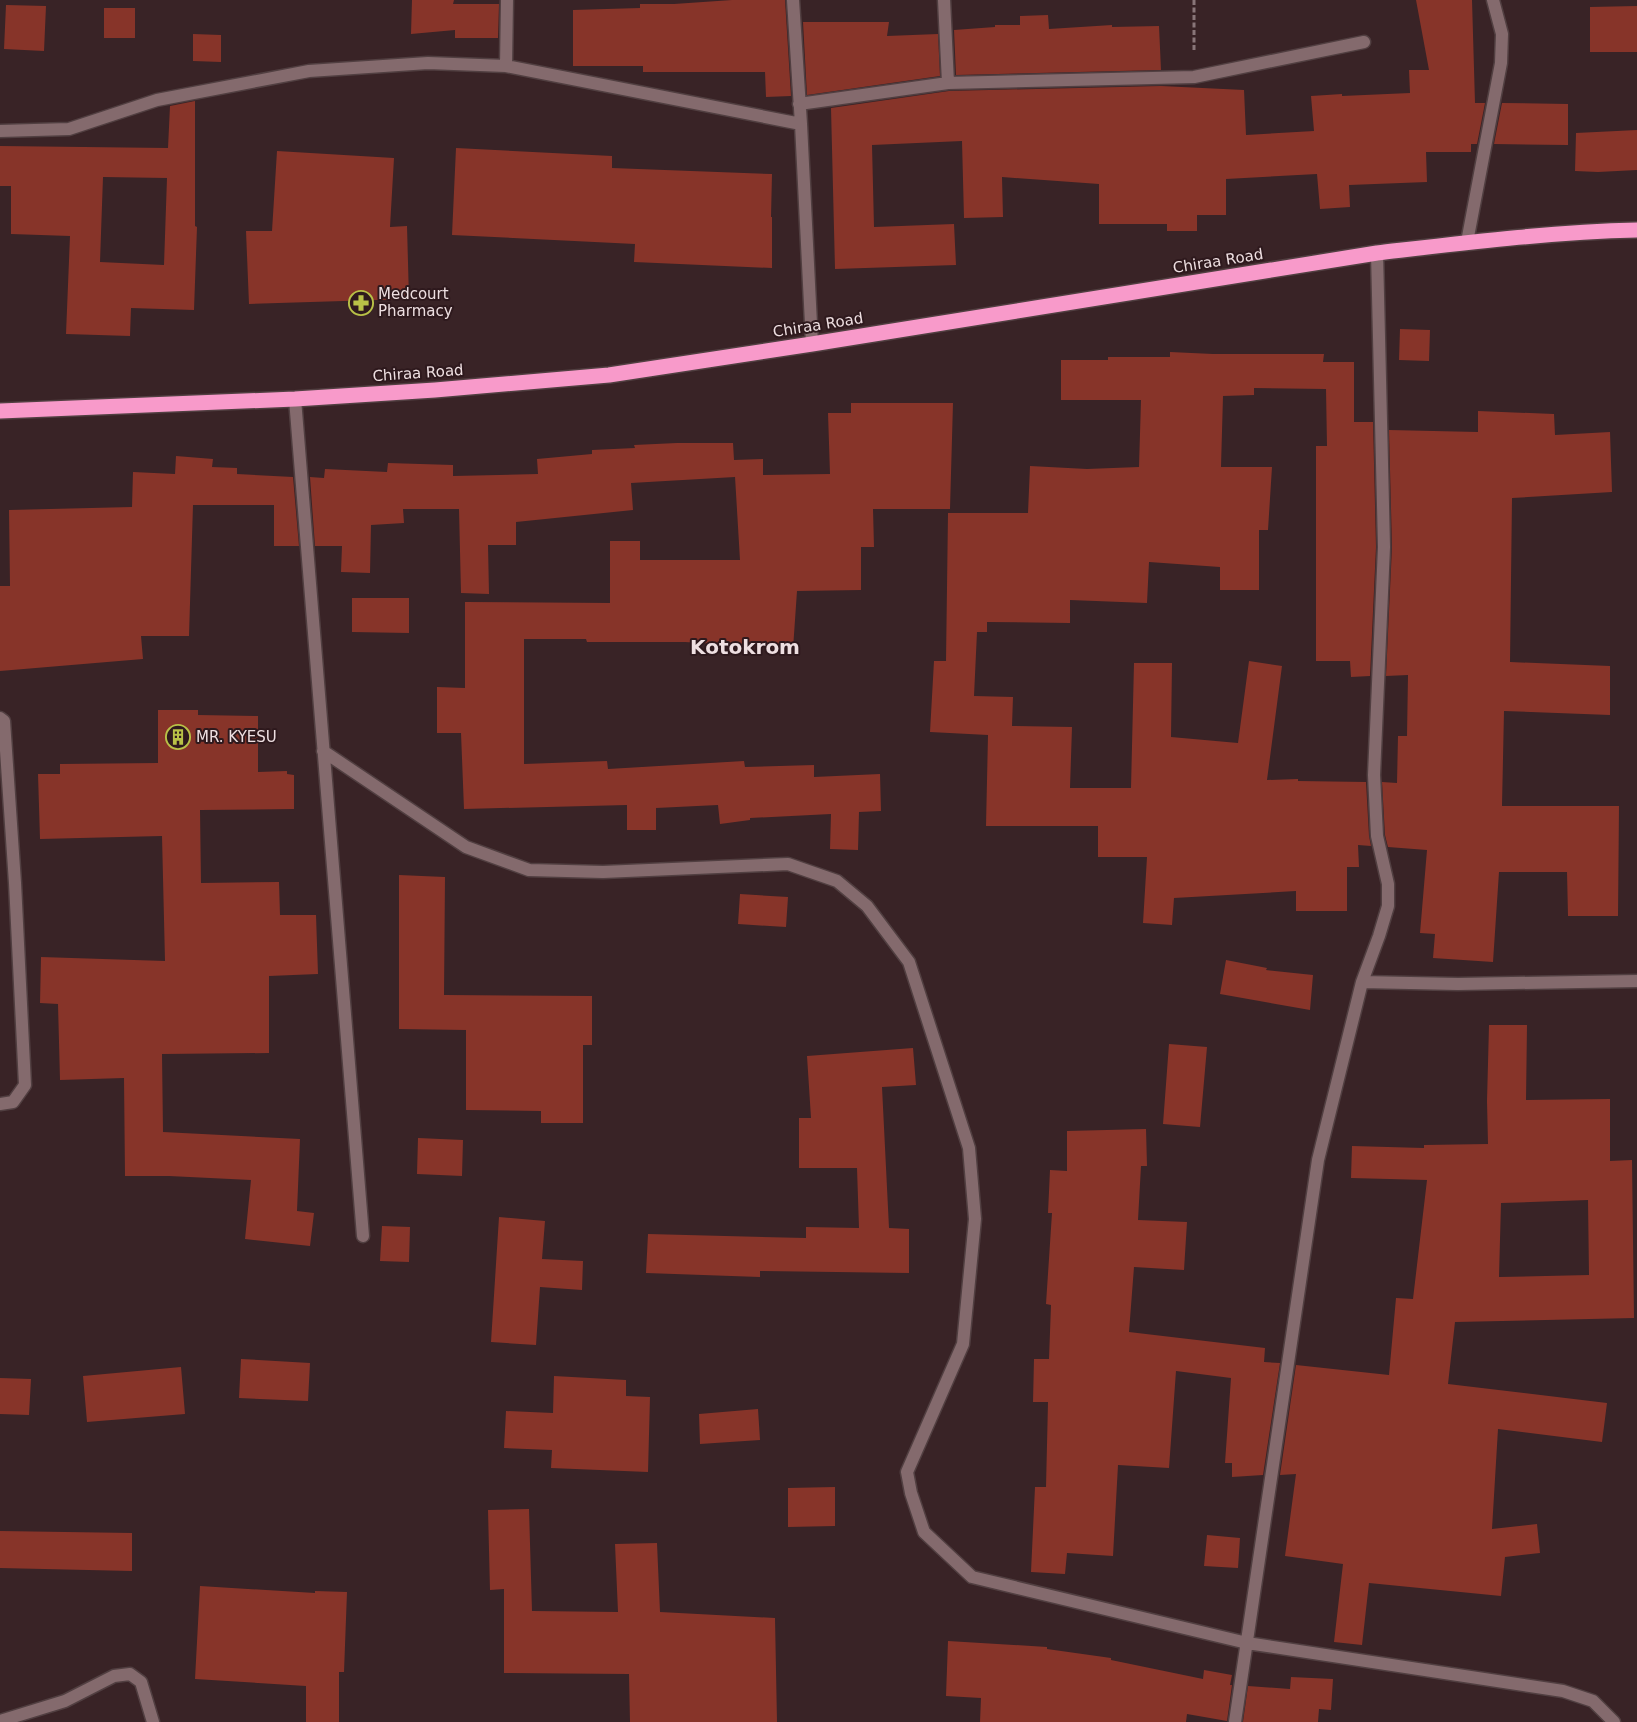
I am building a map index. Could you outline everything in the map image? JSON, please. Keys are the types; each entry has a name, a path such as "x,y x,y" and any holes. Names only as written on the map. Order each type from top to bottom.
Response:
{"highway":[{"name":"Chiraa Road","path":"0,411 295,399 435,390 609,375 1376,254 1467,242 1597,231 1637,230"}],"street":[{"path":"506,66 507,0"},
{"path":"793,0 812,344"},
{"path":"944,0 948,83"},
{"path":"1467,242 1501,63 1502,34 1493,0"},
{"path":"800,104 948,83 1194,78 1364,42"},
{"path":"0,130 69,129 157,100 309,71 428,63 506,66 801,124"},
{"path":"1235,1722 1318,1160 1362,982 1388,906 1388,884 1376,836 1374,775 1384,547 1376,254"},
{"path":"295,399 363,1236"},
{"path":"0,718 4,722 14,864 25,1085 14,1102 0,1104"},
{"path":"323,751 466,847 529,870 603,872 788,864 837,881 867,906 909,962 969,1148 975,1219 963,1344 907,1472 910,1493 924,1532 972,1576 1247,1642 1563,1691 1593,1701 1614,1722"},
{"path":"1362,982 1458,984 1637,981"},
{"path":"0,1721 65,1701 114,1676 130,1674 141,1682 153,1722"}],"path":[{"path":"1194,0 1194,78"}],"building":[{"path":"412,0 454,0 453,4 499,4 498,38 455,38 455,30 411,34"},
{"path":"785,0 791,96 766,97 765,72 643,72 643,66 573,66 573,10 640,8 640,4"},
{"path":"1416,0 1472,0 1475,103 1485,103 1477,144 1471,144 1471,152 1426,152 1427,182 1349,185 1350,207 1320,209 1317,174 1226,179 1226,215 1197,215 1197,231 1167,231 1167,224 1099,224 1099,184 1002,177 1003,217 964,218 962,141 872,145 874,227 954,224 956,265 835,269 831,108 949,91 1161,86 1244,90 1246,135 1314,131 1311,96 1410,93 1409,70 1429,70"},
{"path":"6,5 46,6 44,51 4,49"},
{"path":"1637,6 1637,52 1590,52 1590,7"},
{"path":"104,8 135,8 135,38 104,38"},
{"path":"1048,15 1049,29 1112,25 1112,27 1159,26 1161,70 956,75 954,30 995,27 995,25 1020,25 1020,16"},
{"path":"803,22 889,22 887,36 938,34 940,76 807,95"},
{"path":"193,34 221,35 221,62 193,61"},
{"path":"195,101 195,226 197,227 194,310 131,308 130,336 66,334 70,236 11,234 11,186 0,186 0,146 168,148 170,106","holes":["103,177 167,178 164,265 100,262"]},
{"path":"1502,103 1568,104 1568,145 1494,144"},
{"path":"1637,130 1637,170 1575,171 1576,133"},
{"path":"456,148 612,156 612,168 772,174 772,268 634,262 635,244 452,235"},
{"path":"277,151 394,158 390,227 407,226 409,299 249,304 246,231 272,231"},
{"path":"1400,329 1430,330 1429,361 1399,360"},
{"path":"1170,352 1324,354 1323,362 1354,362 1354,422 1373,422 1376,547 1370,676 1351,677 1350,661 1316,661 1316,446 1327,446 1326,389 1254,388 1254,395 1223,396 1221,467 1272,467 1268,530 1259,530 1259,590 1220,590 1220,567 1149,562 1147,603 1070,600 1070,623 987,622 987,632 977,632 974,696 1013,697 1012,726 1072,727 1070,788 1131,788 1134,663 1172,663 1171,737 1238,743 1249,661 1282,666 1267,780 1298,779 1298,781 1366,782 1371,846 1358,845 1359,867 1347,867 1347,911 1296,911 1296,891 1174,898 1172,925 1143,923 1147,857 1098,857 1098,826 986,826 988,735 930,732 934,661 946,661 948,513 1028,513 1030,466 1087,469 1139,467 1141,400 1061,400 1061,360 1108,360 1108,357 1170,357"},
{"path":"851,403 953,403 950,509 873,509 874,547 861,547 861,590 797,591 793,649 685,642 587,642 586,639 524,639 524,764 607,761 608,769 744,761 745,767 814,765 814,777 880,774 881,811 859,812 858,850 830,849 831,814 750,818 750,820 720,824 718,805 656,808 656,830 627,830 627,805 464,809 461,733 437,733 437,687 465,688 465,602 610,603 610,541 640,541 640,560 740,560 734,460 763,459 763,475 830,474 828,413 851,413"},
{"path":"1478,411 1554,414 1555,435 1610,432 1612,492 1512,498 1510,662 1610,666 1610,715 1504,711 1502,806 1619,806 1618,916 1568,916 1567,872 1499,872 1493,962 1433,958 1435,934 1420,933 1427,850 1388,847 1385,835 1382,782 1397,783 1398,736 1407,736 1408,675 1386,676 1392,547 1389,430 1478,432"},
{"path":"733,443 735,477 631,483 633,510 516,522 516,545 488,545 489,594 461,593 459,509 403,509 404,523 371,525 370,573 341,572 342,546 315,546 310,477 324,478 325,469 387,472 388,463 453,465 453,476 538,474 537,459 592,454 592,450 635,448 634,445"},
{"path":"176,456 213,459 212,467 237,468 237,474 293,477 299,546 274,546 274,505 193,505 189,636 141,636 143,659 0,671 0,586 10,586 9,510 132,507 133,472 175,474"},
{"path":"352,598 409,598 409,633 352,632"},
{"path":"158,710 198,710 198,715 258,716 258,772 287,771 287,774 294,775 294,809 200,810 201,883 279,882 280,915 316,915 318,974 269,976 269,1053 162,1054 163,1132 300,1139 297,1211 314,1213 310,1246 245,1239 251,1180 125,1176 124,1078 60,1080 58,1004 40,1003 41,957 165,961 162,836 40,839 38,774 60,774 60,764 158,763"},
{"path":"399,875 445,877 444,995 592,996 592,1045 583,1045 583,1123 541,1123 541,1111 466,1110 466,1030 399,1029"},
{"path":"740,894 788,897 786,927 738,924"},
{"path":"1226,960 1267,968 1266,970 1313,975 1310,1010 1220,994"},
{"path":"1489,1025 1527,1025 1526,1100 1610,1099 1610,1161 1632,1160 1634,1318 1455,1322 1448,1384 1607,1403 1602,1442 1498,1429 1492,1529 1537,1524 1540,1553 1505,1557 1501,1596 1369,1583 1362,1645 1334,1642 1343,1564 1285,1556 1296,1474 1280,1475 1296,1365 1389,1375 1396,1298 1413,1299 1427,1180 1351,1178 1352,1146 1424,1148 1424,1145 1488,1144","holes":["1588,1200 1589,1275 1499,1277 1501,1203"]},
{"path":"1169,1044 1207,1047 1200,1127 1163,1124"},
{"path":"913,1048 916,1085 882,1087 889,1228 909,1229 909,1273 760,1271 760,1277 646,1273 648,1234 806,1238 806,1227 859,1228 857,1168 799,1168 799,1118 811,1118 807,1056"},
{"path":"1146,1129 1147,1166 1141,1166 1138,1220 1187,1222 1184,1270 1134,1267 1129,1332 1265,1348 1264,1362 1280,1363 1263,1475 1232,1477 1232,1463 1225,1463 1231,1378 1176,1371 1169,1468 1118,1465 1113,1556 1067,1553 1065,1574 1031,1572 1035,1487 1046,1487 1048,1402 1033,1402 1034,1359 1049,1359 1051,1305 1046,1304 1052,1213 1048,1213 1050,1170 1067,1171 1067,1131"},
{"path":"418,1138 463,1140 462,1176 417,1174"},
{"path":"499,1217 545,1221 542,1259 583,1261 582,1290 540,1287 536,1345 491,1342"},
{"path":"382,1226 410,1227 409,1262 380,1261"},
{"path":"241,1359 310,1363 308,1401 239,1398"},
{"path":"181,1367 185,1414 87,1422 83,1376"},
{"path":"554,1376 626,1380 626,1396 650,1397 648,1472 551,1468 552,1450 504,1448 506,1411 553,1413"},
{"path":"0,1378 31,1379 29,1415 0,1414"},
{"path":"758,1409 760,1440 700,1444 699,1414"},
{"path":"835,1487 835,1526 788,1527 788,1488"},
{"path":"529,1509 532,1611 618,1612 615,1544 657,1543 660,1612 775,1618 777,1722 630,1722 629,1674 504,1673 504,1589 490,1590 488,1510"},
{"path":"0,1531 132,1533 132,1571 0,1568"},
{"path":"1207,1535 1240,1538 1238,1568 1204,1566"},
{"path":"200,1586 315,1593 315,1591 347,1592 344,1672 339,1672 339,1722 306,1722 306,1686 195,1679"},
{"path":"948,1641 1047,1647 1047,1649 1111,1658 1111,1660 1203,1679 1204,1670 1232,1675 1227,1721 1187,1714 1186,1722 980,1722 981,1698 946,1696"},
{"path":"1291,1677 1333,1679 1331,1710 1319,1709 1318,1722 1243,1722 1248,1686 1290,1689"}],"place":[{"name":"Medcourt Pharmacy","path":"361,303"},
{"name":"MR. KYESU","path":"178,737"}],"district":[{"name":"Kotokrom","path":"745,647"}]}
